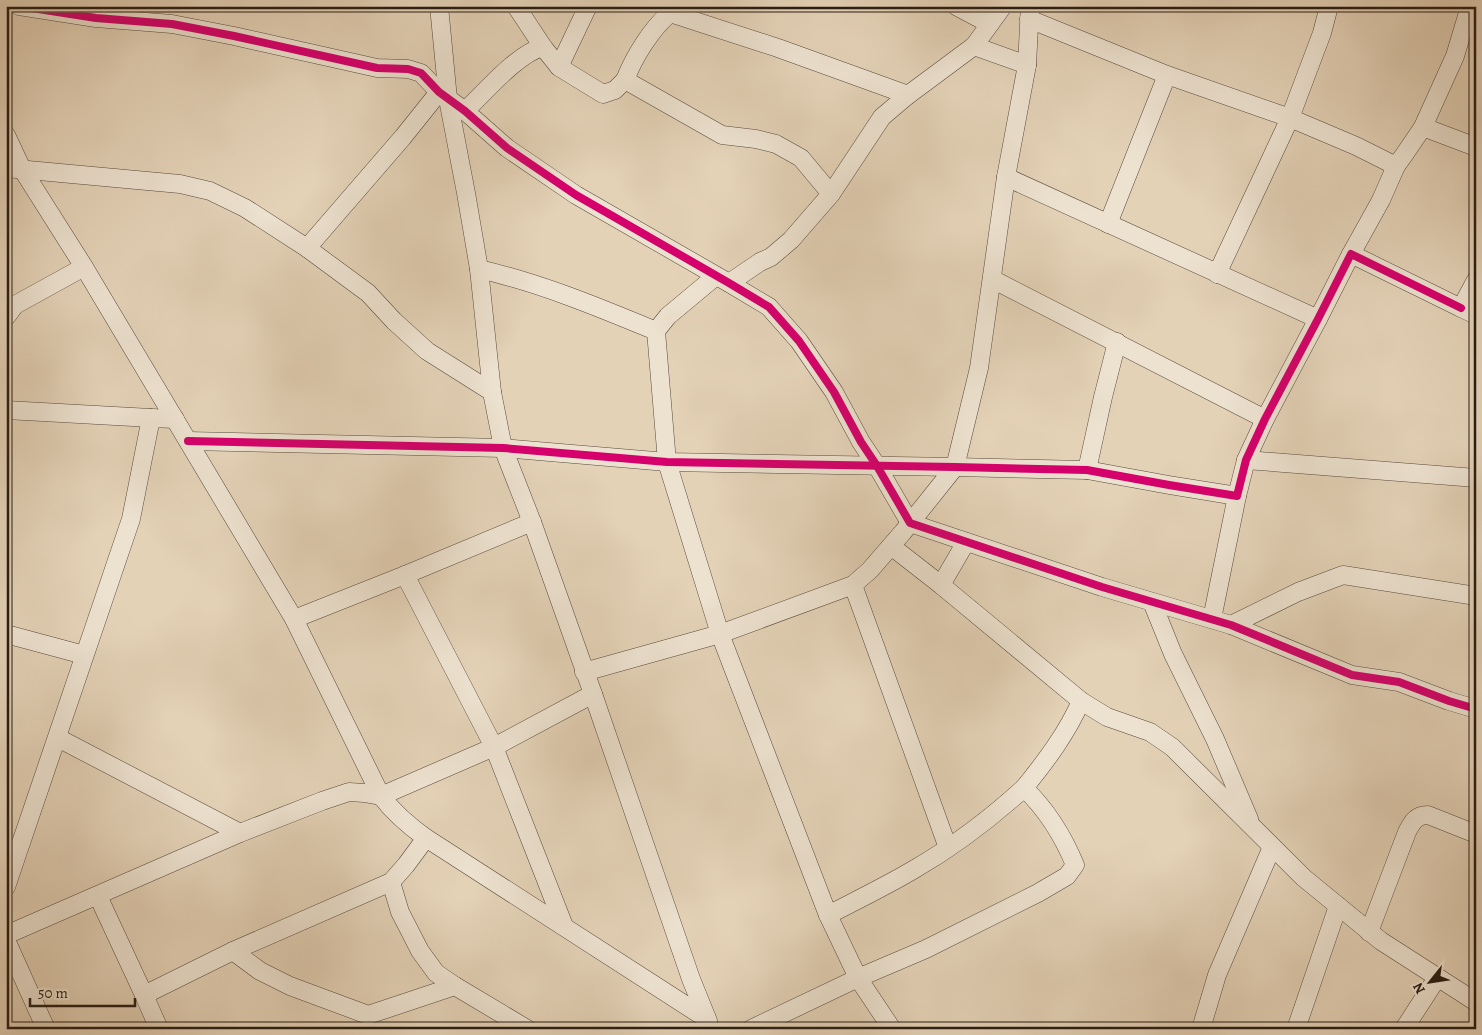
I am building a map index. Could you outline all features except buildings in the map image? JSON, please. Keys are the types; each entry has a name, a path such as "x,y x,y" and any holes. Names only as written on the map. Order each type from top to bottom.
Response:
{"street":[{"path":"19,6 96,18 172,24 377,68 408,69 421,73 443,96 466,111 507,148 576,195 769,307 799,341 834,392 861,442 910,523 1102,587 1231,625 1352,675 1399,682 1476,709"},
{"path":"439,6 443,96 466,193 479,269 492,392 503,448 532,522 688,970 709,1024"},
{"path":"516,6 543,47 559,67 603,94 615,90 625,80 631,64 661,20 671,9 908,95"},
{"path":"559,67 588,6"},
{"path":"956,6 990,24"},
{"path":"892,1029 858,978 828,915 720,634 667,462 656,331 668,316 723,279 772,257 791,240 831,194 882,117 908,95 974,46 1003,6"},
{"path":"1217,274 1290,118 1322,33 1329,6"},
{"path":"1212,619 1246,460 1265,419 1381,200 1396,166 1423,127 1455,56 1470,6"},
{"path":"584,672 720,634 853,585 870,570 891,546 955,467 979,368 1006,177 1027,65 1030,13 1167,75 1290,118 1356,146 1396,166"},
{"path":"974,46 1027,65"},
{"path":"466,111 528,53 543,47"},
{"path":"1108,224 1167,75"},
{"path":"625,80 722,135 756,138 776,144 801,158 831,194"},
{"path":"307,248 403,137 443,96"},
{"path":"1423,127 1476,147"},
{"path":"6,135 14,168 84,267 294,619 381,796 389,808 426,838 564,926 709,1024"},
{"path":"14,168 180,184 210,192 245,208 307,248 368,293 394,321 427,351 492,392"},
{"path":"1006,177 1318,319"},
{"path":"1351,254 1468,312 1476,280"},
{"path":"6,317 15,305 84,267"},
{"path":"479,269 514,277 566,295 656,331"},
{"path":"992,279 1265,419"},
{"path":"1087,470 1117,342"},
{"path":"6,410 175,419"},
{"path":"6,887 132,519 151,418"},
{"path":"188,441 503,448 667,462 1087,470 1237,496"},
{"path":"1246,460 1476,478"},
{"path":"294,619 532,522"},
{"path":"941,585 966,542"},
{"path":"891,546 1081,700 1107,717 1150,732 1172,747 1304,878 1381,941 1476,1002"},
{"path":"405,575 494,747 564,926"},
{"path":"1231,625 1298,592 1343,575 1476,596"},
{"path":"853,585 948,848"},
{"path":"1152,602 1173,654 1215,739 1254,829"},
{"path":"6,634 84,655"},
{"path":"6,935 240,833 349,792 381,796 494,747 593,694"},
{"path":"828,915 912,870 948,848 984,822 1024,788 1041,768 1067,730 1081,700"},
{"path":"58,738 240,833"},
{"path":"751,1029 858,978 926,949 1038,893 1067,876 1075,865 1063,838 1037,800 1024,788"},
{"path":"1370,932 1413,820 1421,815 1428,815 1476,834"},
{"path":"144,995 233,951 392,882 426,838"},
{"path":"1201,1029 1217,975 1272,847"},
{"path":"392,882 400,912 420,951 436,973 527,1029"},
{"path":"98,896 159,1029"},
{"path":"1296,1029 1338,906"},
{"path":"6,940 46,1029"},
{"path":"233,951 260,971 368,1022 455,986"},
{"path":"1404,1029 1438,978"}],"cycle path":[{"path":"19,6 96,18 172,24 377,68 408,69 421,73 439,92 465,111 507,148 576,195 769,307 799,341 834,392 861,442 910,523 1102,587 1231,625 1352,675 1399,682 1476,709"},
{"path":"188,441 503,448 667,462 1087,470 1237,496 1246,460 1265,419 1351,254 1461,308"}]}
